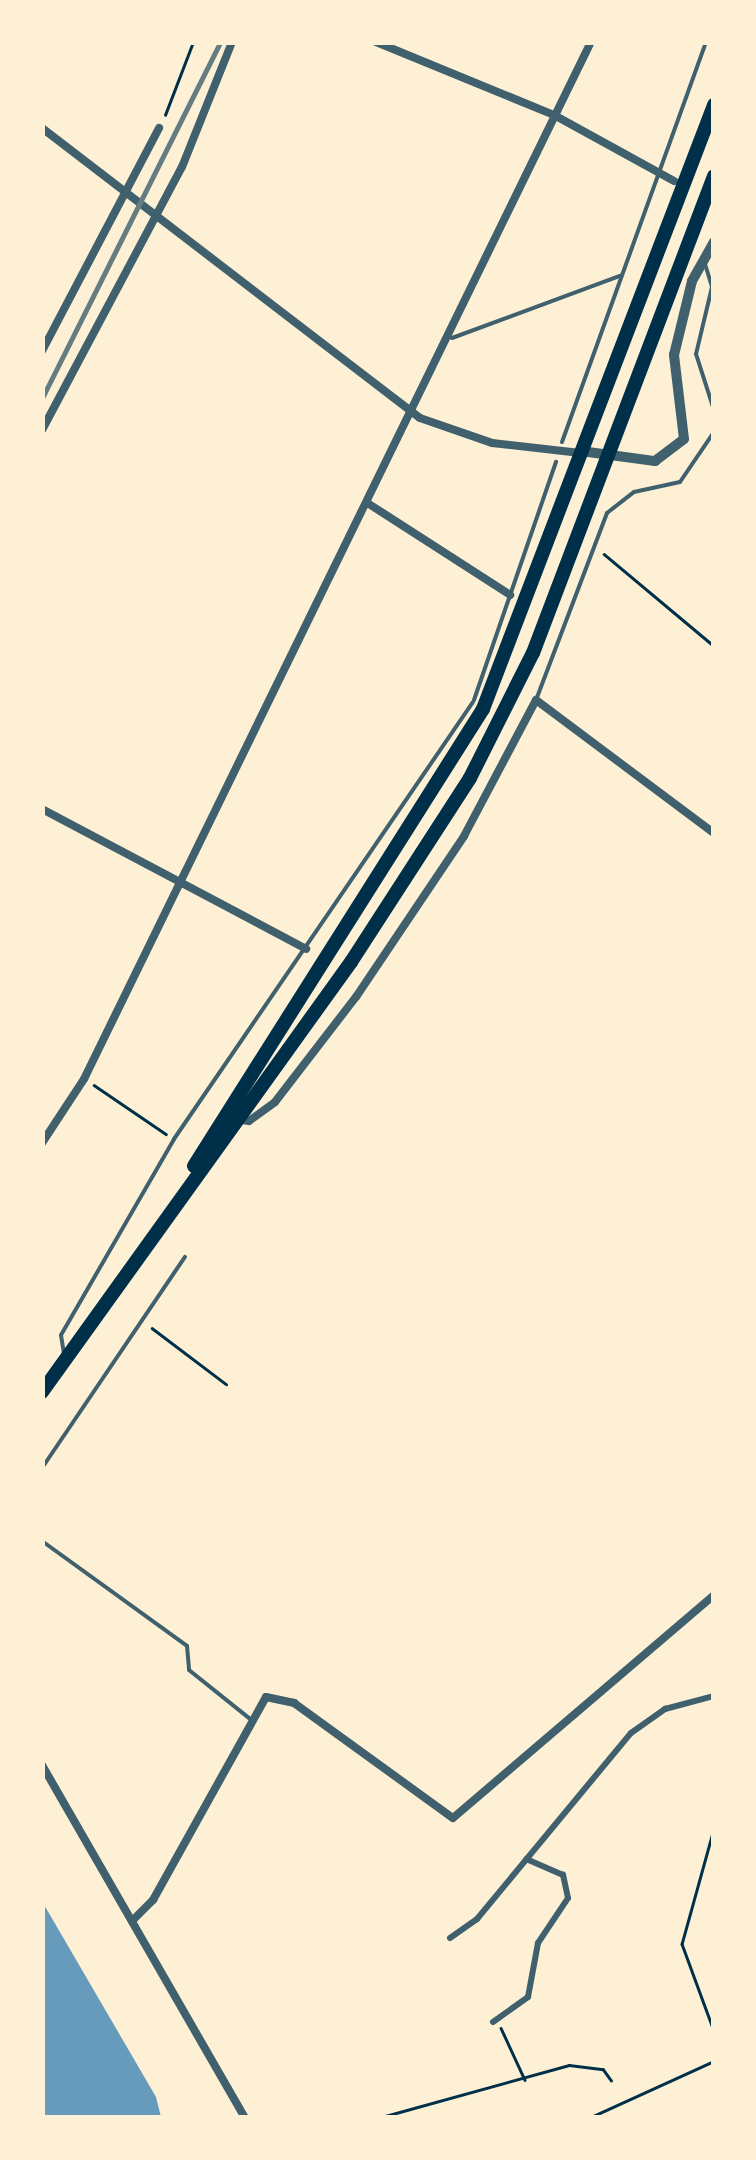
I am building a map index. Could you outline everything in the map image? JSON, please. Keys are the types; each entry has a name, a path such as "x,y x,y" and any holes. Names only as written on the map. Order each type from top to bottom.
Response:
{"highway":[{"path":"232,1117 478,706 588,452 714,105"},
{"path":"42,1392 462,792 533,653 611,456 714,176"}],"street":[{"path":"42,430 157,217 232,42"},
{"path":"376,42 554,115 674,181"},
{"path":"42,1143 84,1079 174,881 452,338 591,42"},
{"path":"42,128 411,412 492,443 666,459 684,439 674,355 702,260 714,242"},
{"path":"42,351 159,128"},
{"path":"369,504 510,595"},
{"path":"232,1117 275,1102 356,997 464,836 536,700 714,834"},
{"path":"42,809 306,949"},
{"path":"132,1921 153,1900 248,1718 266,1696 294,1703 454,1818 714,1595"},
{"path":"450,1938 524,1859 631,1733 665,1708 714,1696"},
{"path":"42,1765 245,2118"},
{"path":"493,2022 528,1998 538,1943 568,1898 563,1875 524,1859"}],"lane":[{"path":"562,442 706,44"},
{"path":"702,260 712,287 697,366 714,410"},
{"path":"452,338 620,276"},
{"path":"536,700 613,505 680,482 714,432"},
{"path":"66,1356 57,1349 61,1335 174,1139 478,706 510,595 556,462"},
{"path":"42,1468 185,1257"},
{"path":"42,1541 187,1646 189,1670 248,1718"}],"path":[{"path":"159,128 193,42"},
{"path":"593,549 639,576 714,646"},
{"path":"84,1079 174,1139"},
{"path":"142,1320 226,1384"},
{"path":"714,1829 682,1944 714,2030"},
{"path":"493,2022 526,2081"},
{"path":"588,2118 714,2061"},
{"path":"378,2118 586,2065 611,2080"}],"water":[{"path":"43,1903 156,2097 161,2117 43,2117"}],"railway":[{"path":"42,398 220,42"}]}
